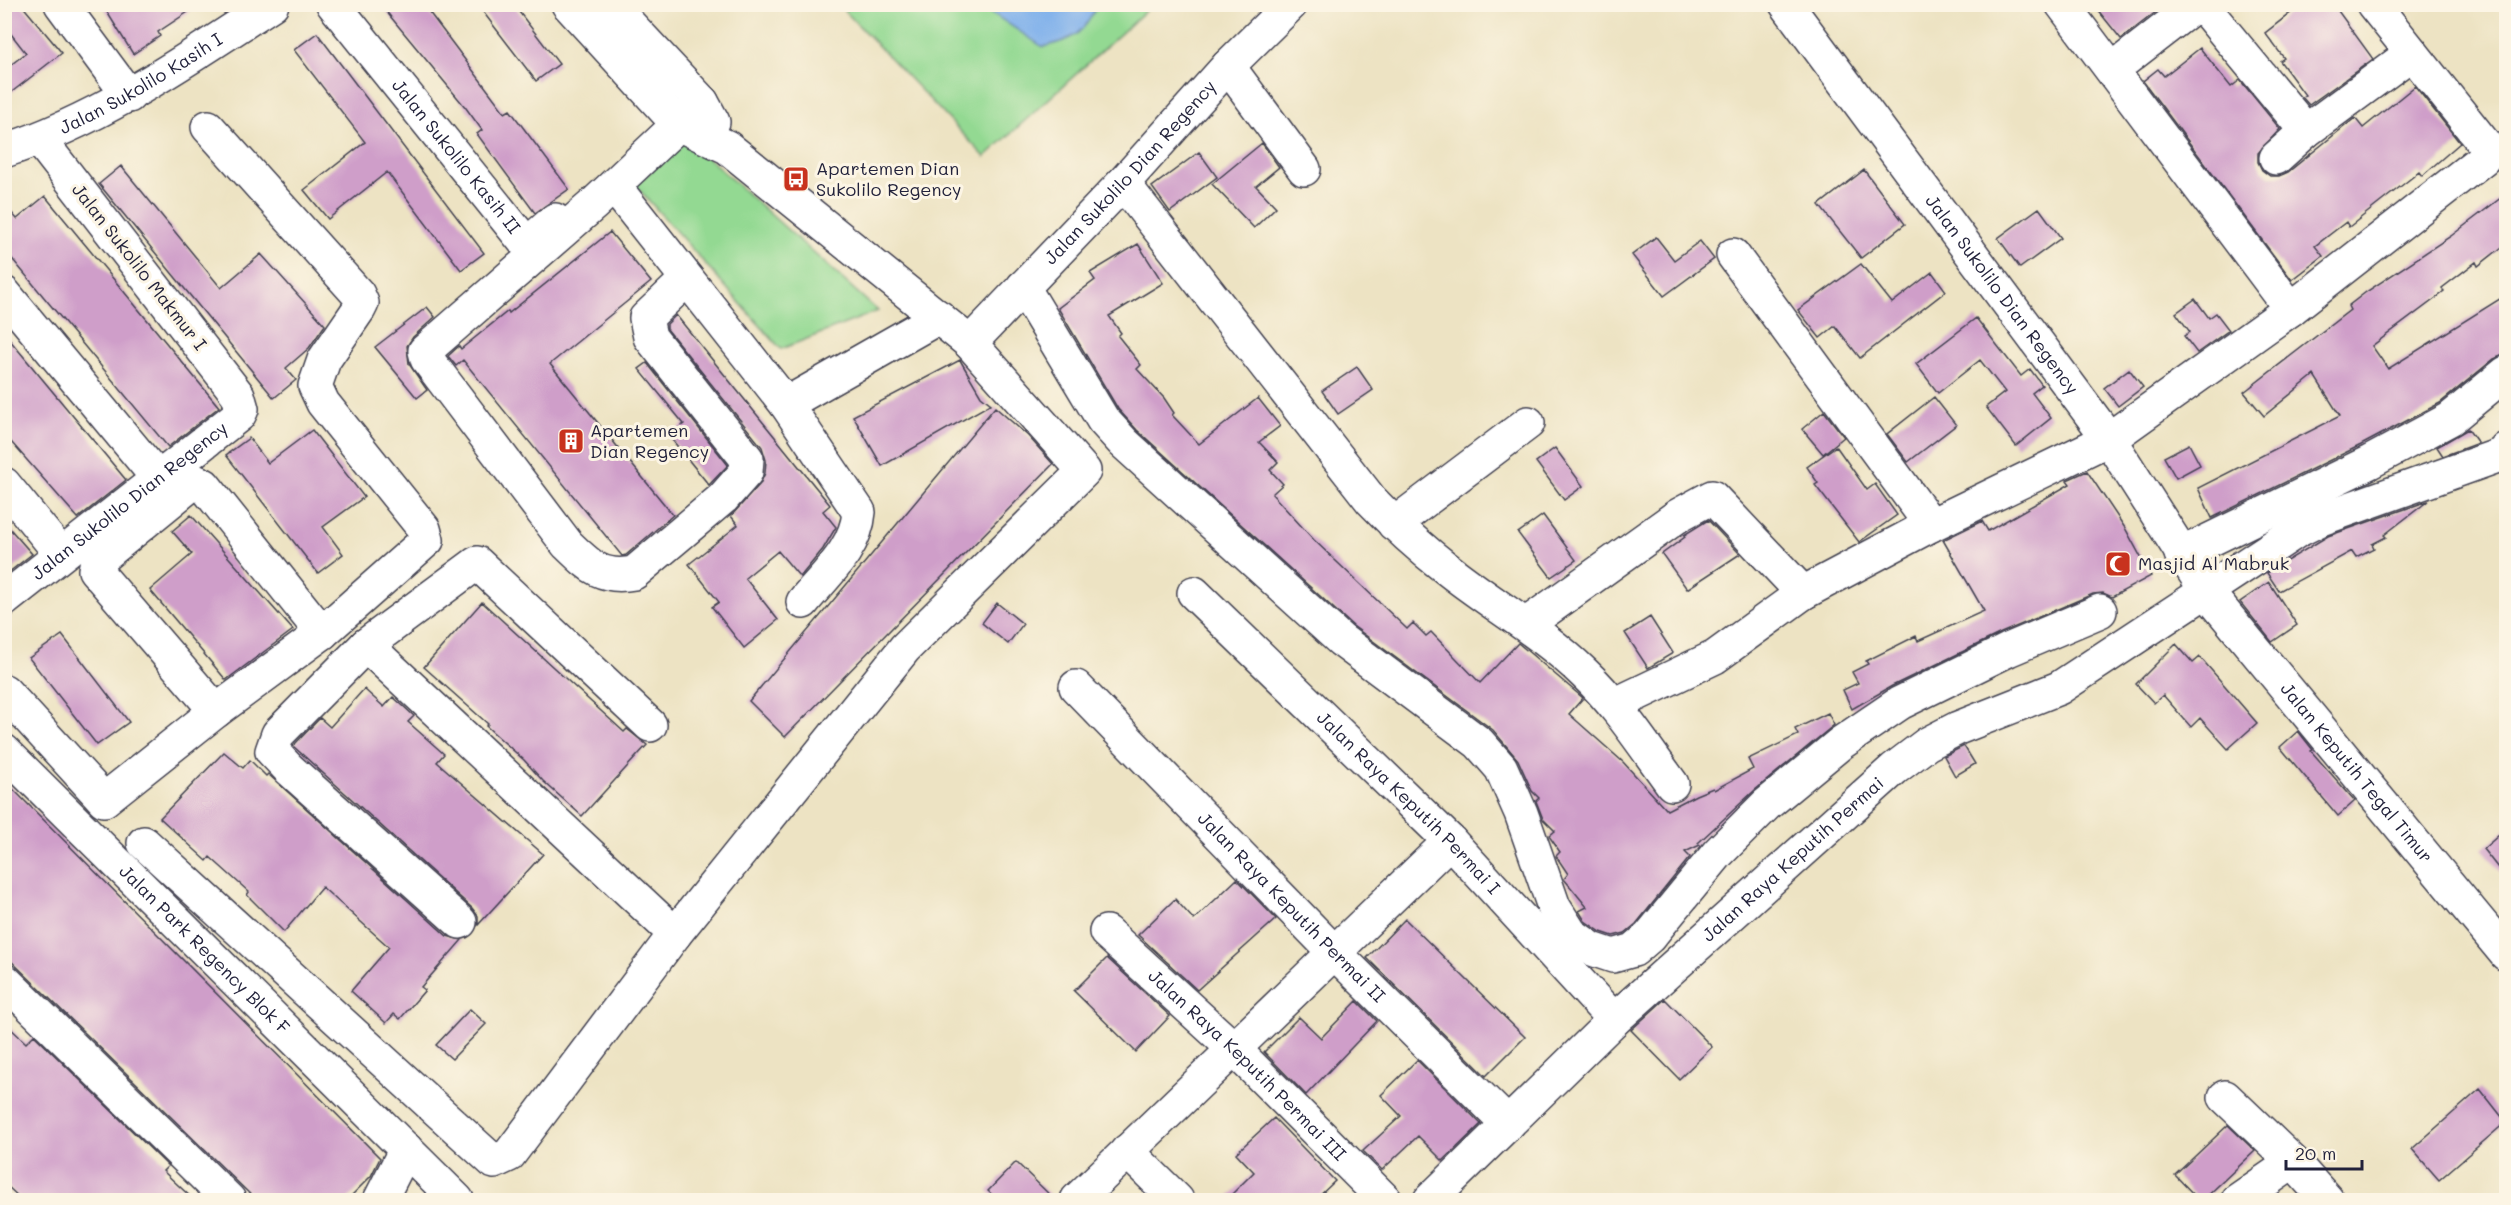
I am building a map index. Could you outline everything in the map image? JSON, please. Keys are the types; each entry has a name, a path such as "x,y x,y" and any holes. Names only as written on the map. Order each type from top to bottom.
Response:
{"street":[{"path":"61,4 129,96"},
{"name":"Jalan Sukolilo Kasih II","path":"333,4 524,241 531,242 578,200 604,195"},
{"path":"144,843 494,1162 509,1155 675,934 906,648 1084,471 970,343 727,147 568,4"},
{"path":"610,4 690,113"},
{"name":"Jalan Sukolilo Dian Regency","path":"970,343 1123,183 1228,66 1291,4"},
{"name":"Jalan Sukolilo Dian Regency","path":"1786,4 2109,439 2207,592"},
{"path":"2062,4 2291,309"},
{"path":"2113,69 2199,4 2306,131"},
{"path":"1614,705 1715,657 1803,593 1931,525 2081,450 2109,439 2291,309 2487,154 2487,147 2373,4"},
{"name":"Jalan Sukolilo Kasih I","path":"4,152 40,140 129,96 259,8"},
{"path":"2276,158 2306,131 2412,53"},
{"path":"1228,66 1304,169"},
{"path":"687,279 646,318 651,337 747,459 746,472 723,498 634,573 615,576 592,568 567,544 425,354 432,344 604,195 690,113"},
{"path":"77,824 216,711 322,633 424,545 426,535 323,403 315,386 324,360 362,303 358,294 208,127"},
{"name":"Jalan Sukolilo Makmur I","path":"40,140 238,395"},
{"path":"1123,183 1371,500 1394,524 1447,569 1527,624 1584,673 1614,705 1672,784"},
{"path":"604,195 687,279 786,404 860,512 858,528 851,544 802,602"},
{"path":"1733,255 1931,525"},
{"path":"1023,287 1103,420 1124,443 1341,640 1479,742 1502,768 1521,813 1554,907 1571,934 1592,949 1613,956 1634,950 1649,937 1718,853 1750,820 1840,743 1900,703 2008,650 2100,612"},
{"path":"4,293 157,477"},
{"path":"786,404 939,317"},
{"path":"2181,554 2370,462 2450,419 2506,373"},
{"name":"Jalan Sukolilo Dian Regency","path":"4,600 157,477 239,415 242,409 238,395"},
{"path":"1394,524 1528,423"},
{"name":"Jalan Raya Keputih Permai","path":"1430,1200 1614,1020 1894,769 1927,744 1958,728 2059,688 2207,592 2274,544 2321,519 2505,455"},
{"path":"216,711 95,570 97,561 195,481 204,485 322,633"},
{"path":"4,484 61,554"},
{"path":"1527,624 1679,515 1712,497 1803,593"},
{"path":"460,922 272,751 278,734 366,645 477,563 650,725"},
{"name":"Jalan Keputih Tegal Timur","path":"2207,592 2506,954"},
{"name":"Jalan Raya Keputih Permai I","path":"1194,593 1450,841 1614,1020"},
{"path":"366,645 675,934"},
{"name":"Jalan Raya Keputih Permai II","path":"1076,687 1333,951 1508,1124"},
{"path":"4,691 104,800"},
{"name":"Jalan Park Regency Blok F","path":"4,751 457,1200"},
{"path":"1077,1200 1333,951 1450,841"},
{"name":"Jalan Raya Keputih Permai III","path":"1106,932 1233,1048 1385,1200"},
{"path":"4,980 210,1193"},
{"path":"2225,1097 2293,1162 2327,1200"},
{"path":"380,1200 405,1149"},
{"path":"1127,1151 1177,1200"},
{"path":"2238,1200 2293,1162"}],"green space":[{"path":"839,5 1152,5 985,157"},
{"path":"687,139 878,311 781,349 635,185"}],"water":[{"path":"980,5 1097,5 1088,22 1077,34 1043,47"}],"building":[{"path":"4,4 21,4 62,53 4,98 4,70 26,53 4,25"},
{"path":"102,4 200,4 158,32 160,36 133,54"},
{"path":"380,4 423,4 505,113 510,110 569,189 535,213 477,134 482,130 466,108"},
{"path":"477,4 513,4 559,64 536,81"},
{"path":"2093,4 2166,4 2121,39"},
{"path":"2302,4 2333,4 2373,59 2309,105 2302,97 2305,95 2280,61 2284,58 2265,33"},
{"path":"317,33 484,253 461,270 387,172 328,219 304,190 365,142 294,50"},
{"path":"2200,48 2231,87 2240,80 2280,129 2258,153 2258,162 2262,170 2270,176 2279,176 2288,172 2355,118 2363,128 2415,86 2460,143 2422,176 2419,172 2349,227 2346,222 2315,246 2323,256 2292,280 2143,81 2158,69 2164,76"},
{"path":"1262,143 1279,167 1256,186 1276,207 1254,228 1212,184"},
{"path":"1199,152 1217,177 1170,212 1152,187"},
{"path":"121,166 221,288 261,254 325,325 309,348 286,368 296,380 274,398 99,184"},
{"path":"1864,170 1905,224 1861,258 1819,205"},
{"path":"2506,194 2506,244 2478,266 2476,262 2442,288 2444,292 2372,346 2388,369 2506,295 2506,354 2494,359 2440,403 2361,445 2212,518 2198,488 2340,416 2314,375 2264,416 2244,392 2350,310 2348,306 2366,292 2451,236"},
{"path":"45,196 219,407 168,447 4,249 4,204 17,219"},
{"path":"2039,208 2061,238 2020,268 1998,238"},
{"name":"Apartemen Dian Regency","path":"610,232 651,282 550,364 673,515 622,556 463,360 456,366 448,356 459,346 461,349 508,311 509,313"},
{"path":"1656,237 1674,260 1700,241 1714,259 1664,296 1632,255"},
{"path":"1138,244 1163,283 1109,316 1121,333 1118,336 1141,365 1137,369 1164,398 1174,413 1172,415 1199,444 1258,398 1280,426 1259,442 1278,462 1270,470 1283,484 1272,494 1314,540 1407,629 1413,623 1426,636 1431,632 1480,683 1518,643 1583,698 1569,714 1623,762 1667,810 1696,795 1713,788 1714,790 1753,769 1748,759 1798,735 1795,729 1828,713 1834,725 1755,790 1698,843 1700,845 1685,852 1690,857 1636,924 1625,933 1613,936 1601,932 1585,921 1579,911 1587,907 1564,879 1568,874 1556,856 1560,852 1549,836 1555,831 1543,819 1536,801 1539,798 1532,791 1518,760 1493,730 1353,626 1137,430 1118,409 1058,308 1095,280 1090,273"},
{"path":"1861,264 1892,303 1932,272 1946,291 1860,358 1835,326 1820,338 1798,310"},
{"path":"2195,299 2209,318 2216,313 2229,330 2197,353 2184,336 2190,332 2176,313"},
{"path":"427,307 435,317 413,337 407,346 409,364 427,390 417,398 375,347"},
{"path":"676,315 830,505 823,511 836,527 823,549 800,577 778,551 745,578 778,620 744,648 712,607 719,602 689,564 738,525 731,516 760,484 765,473 766,460 762,447 667,329 667,324"},
{"path":"1976,318 2021,376 2030,369 2042,385 2032,393 2051,418 2016,446 1986,407 2005,392 1980,360 1938,393 1916,364"},
{"path":"4,333 126,480 78,518 4,434"},
{"path":"960,360 981,396 991,404 882,466 853,416"},
{"path":"647,363 728,465 709,485 669,436 684,424 639,369"},
{"path":"1357,367 1373,390 1338,414 1322,391"},
{"path":"2129,369 2143,387 2118,406 2104,388"},
{"path":"1934,397 1956,425 1908,462 1887,434"},
{"path":"995,407 1028,436 1053,464 785,737 749,701"},
{"path":"1824,411 1844,437 1823,454 1802,429"},
{"path":"2468,429 2478,443 2443,456 2437,447"},
{"path":"312,430 364,497 323,527 343,554 318,573 226,455 249,438 268,463"},
{"path":"2189,444 2200,465 2176,478 2164,457"},
{"path":"1836,446 1867,490 1875,484 1897,515 1859,542 1815,485 1818,483 1807,467"},
{"path":"1555,448 1583,486 1564,500 1536,462"},
{"path":"2087,471 2125,528 2151,576 2112,597 2103,593 2093,594 2001,633 1892,686 1852,709 1843,690 1858,683 1852,672 1868,664 1866,661 1916,636 1918,641 1984,611 1943,540 1982,521 1988,531 2070,484 2067,480"},
{"path":"2428,501 2384,535 2386,537 2372,544 2374,548 2356,557 2352,551 2279,591 2267,573 2328,536"},
{"path":"191,515 293,630 226,680 150,590 192,554 172,531"},
{"path":"1543,515 1576,560 1551,577 1518,533"},
{"path":"1708,520 1740,554 1687,589 1662,554 1685,537 1684,535"},
{"path":"4,522 32,554 4,576"},
{"path":"2269,582 2297,625 2272,642 2240,602"},
{"path":"482,602 624,732 627,729 647,745 582,816 486,726 488,724 424,667"},
{"path":"997,603 1023,624 1008,644 982,623"},
{"path":"1650,617 1673,653 1648,668 1625,633"},
{"path":"62,635 129,722 97,745 29,658"},
{"path":"2176,644 2193,663 2200,657 2257,723 2228,749 2200,718 2191,727 2163,695 2154,703 2136,684"},
{"path":"364,689 384,707 393,697 401,704 414,716 408,722 444,754 437,762 543,854 478,925 478,916 472,908 293,746 320,718 330,727"},
{"path":"2298,731 2313,750 2311,751 2355,801 2338,816 2280,747"},
{"path":"1964,746 1975,764 1955,776 1944,756"},
{"path":"224,752 243,768 250,760 266,776 268,774 447,936 462,940 421,987 425,990 400,1019 394,1014 386,1023 351,991 389,947 322,887 284,932 247,895 249,892 210,857 207,861 160,818"},
{"path":"4,780 380,1158 371,1176 347,1200 256,1200 4,954"},
{"path":"2506,829 2506,878 2483,849"},
{"path":"1237,879 1276,919 1197,990 1138,935 1175,899 1194,920"},
{"path":"1405,919 1525,1037 1486,1076 1367,958"},
{"path":"1107,958 1170,1016 1136,1052 1074,991"},
{"path":"1665,999 1712,1047 1679,1079 1631,1030"},
{"path":"1357,1001 1377,1021 1306,1095 1264,1052 1299,1017 1321,1038"},
{"path":"470,1009 486,1024 452,1059 436,1045"},
{"path":"4,1022 26,1043 34,1035 168,1166 163,1171 194,1200 22,1200 4,1183"},
{"path":"1417,1060 1481,1124 1443,1161 1418,1136 1382,1170 1363,1151 1401,1116 1381,1095"},
{"path":"2480,1089 2506,1122 2439,1180 2412,1149"},
{"path":"1274,1118 1335,1181 1315,1200 1226,1200 1254,1172 1236,1153"},
{"path":"2228,1125 2255,1151 2203,1200 2199,1200 2175,1175"},
{"path":"1016,1162 1055,1200 998,1200 988,1191"}],"place":[{"name":"Apartemen Dian Sukolilo Regency","path":"796,179"},
{"name":"Apartemen Dian Regency","path":"571,441"},
{"name":"Masjid Al Mabruk","path":"2118,564"}]}
